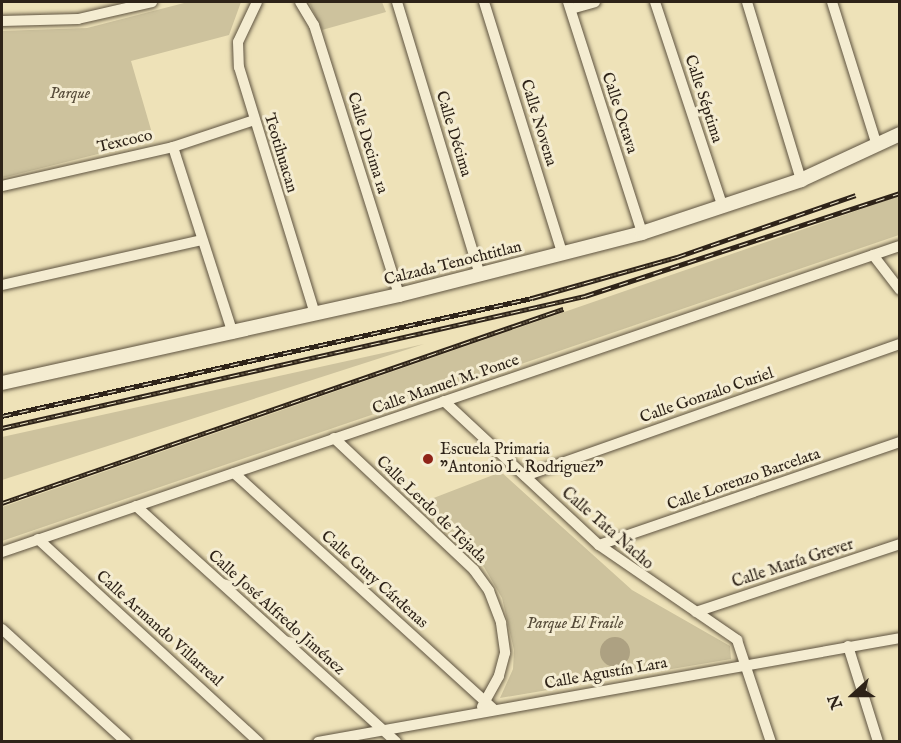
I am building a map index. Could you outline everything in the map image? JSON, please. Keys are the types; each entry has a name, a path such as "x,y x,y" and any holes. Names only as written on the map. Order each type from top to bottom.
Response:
{"street":[{"path":"2,21 78,19 152,2"},
{"name":"Teotihuacan","path":"257,2 238,42 254,120 315,314"},
{"name":"Calle Decima 1a","path":"300,2 314,26 399,295"},
{"name":"Calle Décima","path":"398,2 480,276"},
{"name":"Calle Novena","path":"484,2 562,254"},
{"path":"569,5 595,2"},
{"name":"Calle Séptima","path":"655,2 722,205"},
{"path":"747,2 801,180"},
{"path":"832,2 877,146"},
{"name":"Calle Octava","path":"569,5 642,233"},
{"name":"Texcoco","path":"2,186 173,147 254,120"},
{"name":"Calzada Tenochtitlan","path":"2,383 232,334 399,295 642,233 801,180 900,134"},
{"path":"173,147 232,334"},
{"path":"2,285 201,240"},
{"name":"Calle Manuel M. Ponce","path":"2,552 900,246"},
{"path":"873,255 900,290"},
{"name":"Calle Gonzalo Curiel","path":"525,476 900,344"},
{"name":"Calle Tata Nacho","path":"444,401 599,546 737,640 749,664 771,741"},
{"name":"Calle Lerdo de Tejada","path":"334,438 474,570 489,591 501,623 505,653 489,705 479,712 383,730"},
{"name":"Calle Lorenzo Barcelata","path":"599,546 900,442"},
{"name":"Calle Guty Cárdenas","path":"234,473 489,705"},
{"name":"Calle José Alfredo Jiménez","path":"136,506 396,741"},
{"name":"Calle Armando Villarreal","path":"38,539 259,741"},
{"name":"Calle María Grever","path":"696,612 900,544"},
{"path":"2,629 126,741"},
{"name":"Calle Agustín Lara","path":"489,705 900,638"},
{"path":"848,646 878,741"},
{"path":"318,741 383,730"}],"green space":[{"name":"Parque","path":"188,2 241,2 229,35 131,61 154,140 2,178 2,31 87,28"},
{"path":"309,2 382,2 386,12 322,30"},
{"path":"899,196 899,235 2,541 2,507"},
{"path":"424,344 2,480 2,437"},
{"name":"Parque El Fraile","path":"501,472 632,590 730,646 731,659 500,698 513,669 514,650 502,598 484,567 418,504"}],"shaded area":[{"path":"615,637 621,638 629,646 629,658 621,666 615,667 609,666 601,658 600,652 601,646 609,638"}],"railway":[{"path":"2,428 585,296 900,193"},
{"path":"2,416 532,298 677,257 856,195"},
{"path":"2,503 563,309"}],"place":[{"name":"Escuela Primaria \"Antonio L. Rodriguez\"","path":"428,459"}]}
